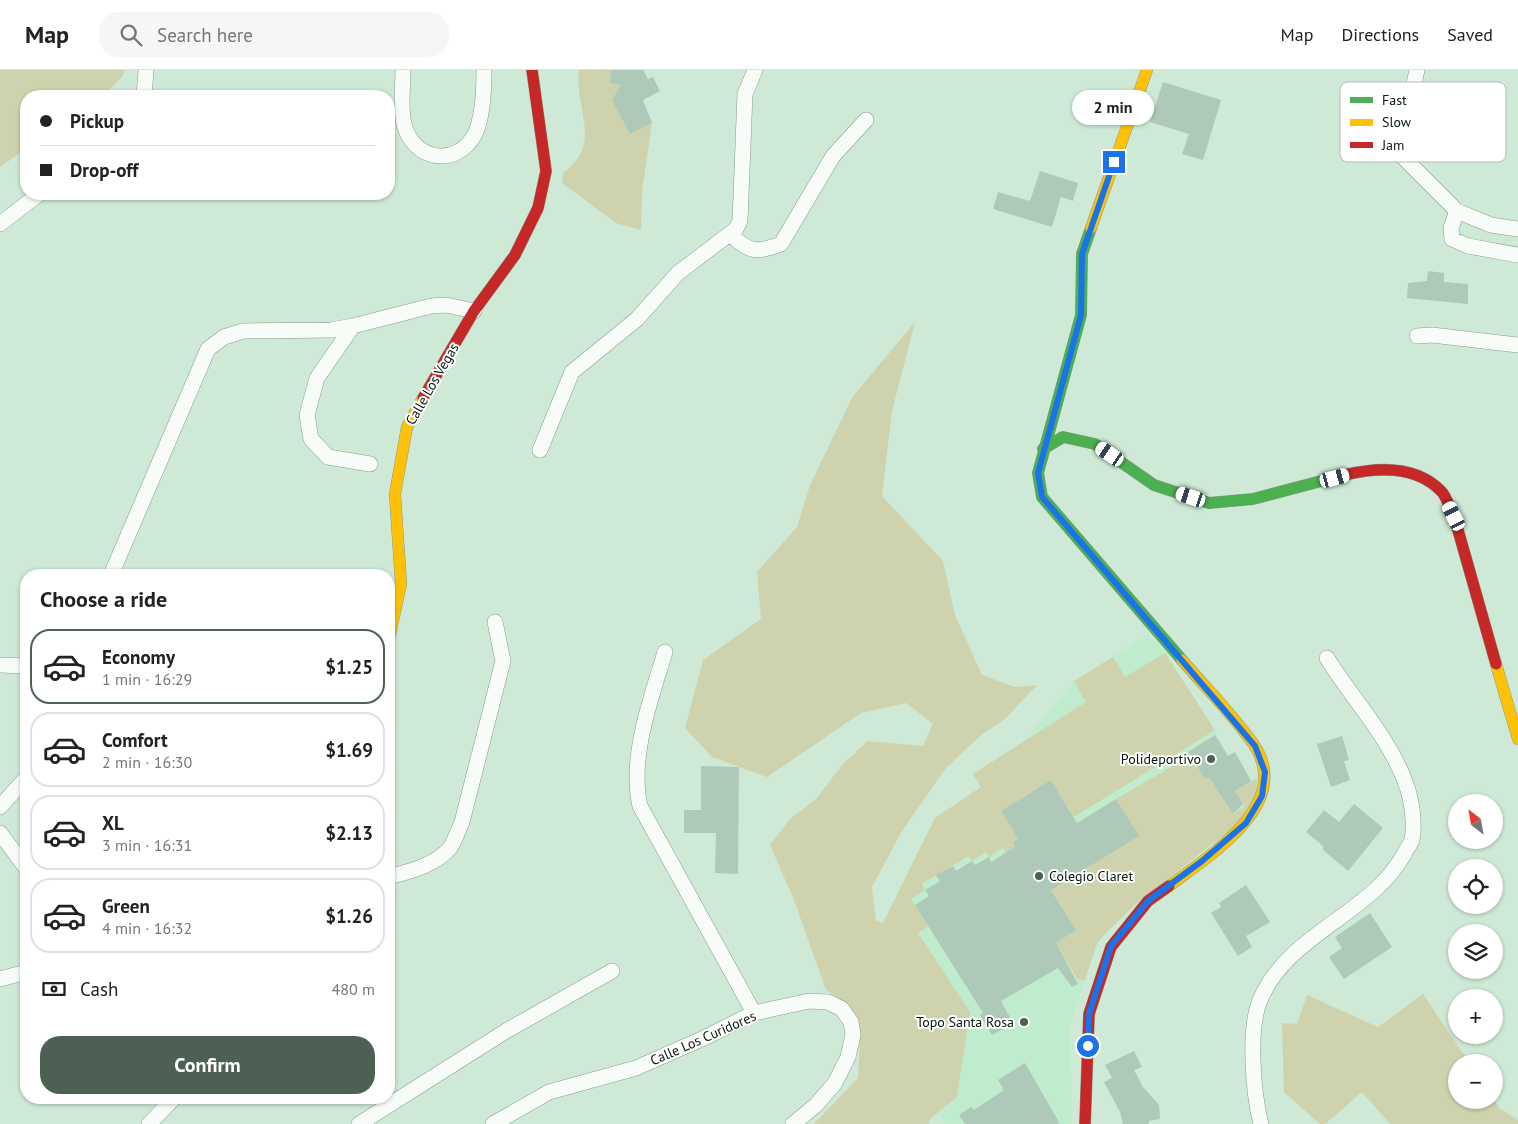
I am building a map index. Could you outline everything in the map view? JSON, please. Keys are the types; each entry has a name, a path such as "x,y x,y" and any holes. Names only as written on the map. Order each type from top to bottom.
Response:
{"street":[{"path":"144,90 146,70"},
{"path":"404,70 402,109 404,124 410,139 419,151 432,156 449,156 462,149 475,134 484,94 484,70"},
{"name":"Calle Los Vegas","path":"395,612 401,584 396,494 407,427 474,311 515,255 538,208 546,171 532,70"},
{"path":"540,450 572,372 637,319 678,273 731,235 740,221 745,94 754,70"},
{"path":"1085,1124 1089,1014 1111,946 1148,901 1202,861 1246,823 1262,796 1265,772 1255,746 1042,497 1038,473 1043,449 1063,388 1081,315 1082,254 1147,70"},
{"path":"731,235 743,246 756,251 781,244 833,156 866,120"},
{"path":"1408,162 1457,212 1491,225 1518,229"},
{"path":"0,224 31,200"},
{"path":"1457,212 1451,228 1452,239 1468,246 1518,255"},
{"path":"114,569 208,349 224,337 243,331 331,330 432,306 446,305 474,311"},
{"path":"353,326 317,378 306,415 311,439 328,457 370,464"},
{"path":"1417,336 1432,335 1518,345"},
{"path":"1043,449 1063,437 1095,444 1154,485 1209,503 1253,499 1368,469 1396,470 1425,478 1443,493 1454,516 1466,564 1518,739"},
{"path":"395,875 423,867 439,857 450,847 462,822 503,661 495,622"},
{"path":"665,652 644,722 637,779 640,806 754,1013"},
{"path":"1261,1124 1252,1038 1260,1000 1281,965 1393,873 1412,840 1412,812 1407,787 1371,721 1327,658"},
{"path":"0,665 20,666"},
{"path":"0,807 20,785"},
{"path":"0,833 20,860"},
{"path":"395,1101 506,1031 612,970"},
{"path":"0,979 20,974"},
{"name":"Calle Los Curidores","path":"494,1124 549,1092 636,1068 704,1038 754,1013 808,1001 828,1002 842,1009 851,1022 853,1035 848,1057 835,1083 816,1105 793,1124"},
{"path":"149,1124 168,1104"},
{"path":"359,1124 391,1104"}],"shaded area":[{"path":"0,70 125,70 122,77 109,90 20,90 20,153 0,167"},
{"path":"579,70 611,70 610,83 621,85 630,134 652,123 642,192 641,230 616,223 562,183 563,173 575,162 582,150 585,138 580,99"},
{"path":"915,322 892,411 882,496 943,561 955,615 982,675 1015,687 1037,685 1005,719 981,735 946,768 902,831 872,887 876,920 883,923 935,818 981,787 973,774 1086,702 1074,681 1113,657 1125,677 1165,653 1215,730 1074,817 1051,780 1001,811 1018,839 1013,842 1018,854 1009,859 1003,848 989,857 986,852 972,861 968,856 922,884 925,890 911,899 928,926 918,933 970,1012 957,1097 930,1119 928,1124 814,1124 858,1078 860,1035 849,1005 826,990 794,900 770,845 790,819 816,799 842,765 868,741 923,746 933,724 906,703 861,713 767,777 712,757 685,728 703,660 761,619 757,572 797,527 810,485 853,396"},
{"name":"Colegio Claret","path":"1148,634 1165,653 1215,730 1228,755 1235,752 1251,781 1257,778 1255,811 1139,901 1097,944 1070,1024 1072,1124 945,1124 938,1112 957,1097 970,1012 918,933 882,924 935,818 981,787 973,774 1026,739 1074,681"},
{"path":"1190,756 1205,779 1209,777 1233,814 1245,807 1235,791 1257,778 1255,811 1139,901 1097,944 1085,980 1077,979 1056,943 1076,930 1048,884 1066,881 1138,836 1116,799"},
{"path":"1423,994 1448,1031 1448,1044 1457,1044 1464,1054 1448,1054 1448,1109 1501,1109 1518,1120 1518,1124 1390,1124 1362,1092 1325,1124 1320,1124 1284,1092 1282,1023 1297,1024 1307,995 1378,1027"}],"building":[{"path":"611,70 643,70 648,79 653,77 660,91 643,100 652,123 630,134 612,100 621,85 610,83"},
{"path":"1163,82 1221,100 1203,160 1182,154 1189,134 1150,122"},
{"path":"1040,171 1078,183 1073,201 1061,197 1052,227 993,209 998,192 1030,201"},
{"path":"1428,271 1444,273 1444,282 1468,284 1468,304 1407,298 1408,283 1427,281"},
{"path":"1215,735 1228,756 1235,752 1251,781 1235,791 1243,804 1233,814 1209,777 1205,779 1188,752"},
{"path":"1342,736 1349,760 1344,761 1350,780 1331,787 1317,744"},
{"path":"701,766 739,767 738,874 715,873 716,833 684,833 684,810 701,810"},
{"path":"1051,780 1077,823 1116,799 1139,836 1051,890 1076,930 1056,943 1078,984 1072,987 1058,968 1001,1001 1013,1023 992,1035 980,1015 983,1013 915,905 929,896 925,890 940,881 936,875 953,866 956,871 972,861 975,865 989,857 991,862 1015,847 1013,842 1018,839 1001,811"},
{"path":"1354,804 1383,828 1348,871 1323,850 1323,846 1306,832 1324,810 1339,822"},
{"path":"1246,885 1270,922 1246,936 1252,947 1238,956 1211,913 1221,907 1219,903"},
{"path":"1370,913 1392,947 1344,979 1329,957 1342,948 1335,937"},
{"path":"1134,1051 1142,1067 1134,1070 1143,1087 1159,1105 1160,1119 1149,1121 1149,1124 1123,1124 1120,1112 1104,1082 1112,1078 1105,1065"},
{"path":"1025,1063 1060,1124 965,1124 959,1115 971,1107 974,1110 1004,1090 998,1080"}],"traffic: fast":[{"path":"1091,228 1082,254 1081,315 1038,473 1042,497 1182,660"},
{"path":"1043,449 1063,437 1095,444 1154,485 1209,503 1253,499 1344,475"}],"traffic: slow":[{"path":"1091,228 1147,70"},
{"path":"395,612 401,584 395,494 407,427 423,398"},
{"path":"1169,886 1205,860 1242,826 1255,808 1263,788 1263,767 1254,745 1229,713 1182,660"},
{"path":"1496,664 1518,739"}],"traffic: jam":[{"path":"423,398 474,311 515,255 538,208 546,171 532,70"},
{"path":"1344,475 1370,470 1396,470 1421,477 1432,483 1442,492 1454,516 1496,664"},
{"path":"1085,1124 1089,1014 1111,947 1148,901 1169,886"}],"place":[{"name":"Polideportivo","path":"1211,759"},
{"name":"Colegio Claret","path":"1039,876"},
{"name":"Topo Santa Rosa","path":"1024,1022"}],"route":[{"path":"1088,1046 1089,1014 1111,946 1148,901 1202,861 1246,823 1262,796 1265,772 1255,746 1042,497 1038,473 1043,449 1063,388 1081,315 1082,254 1114,162"}]}
